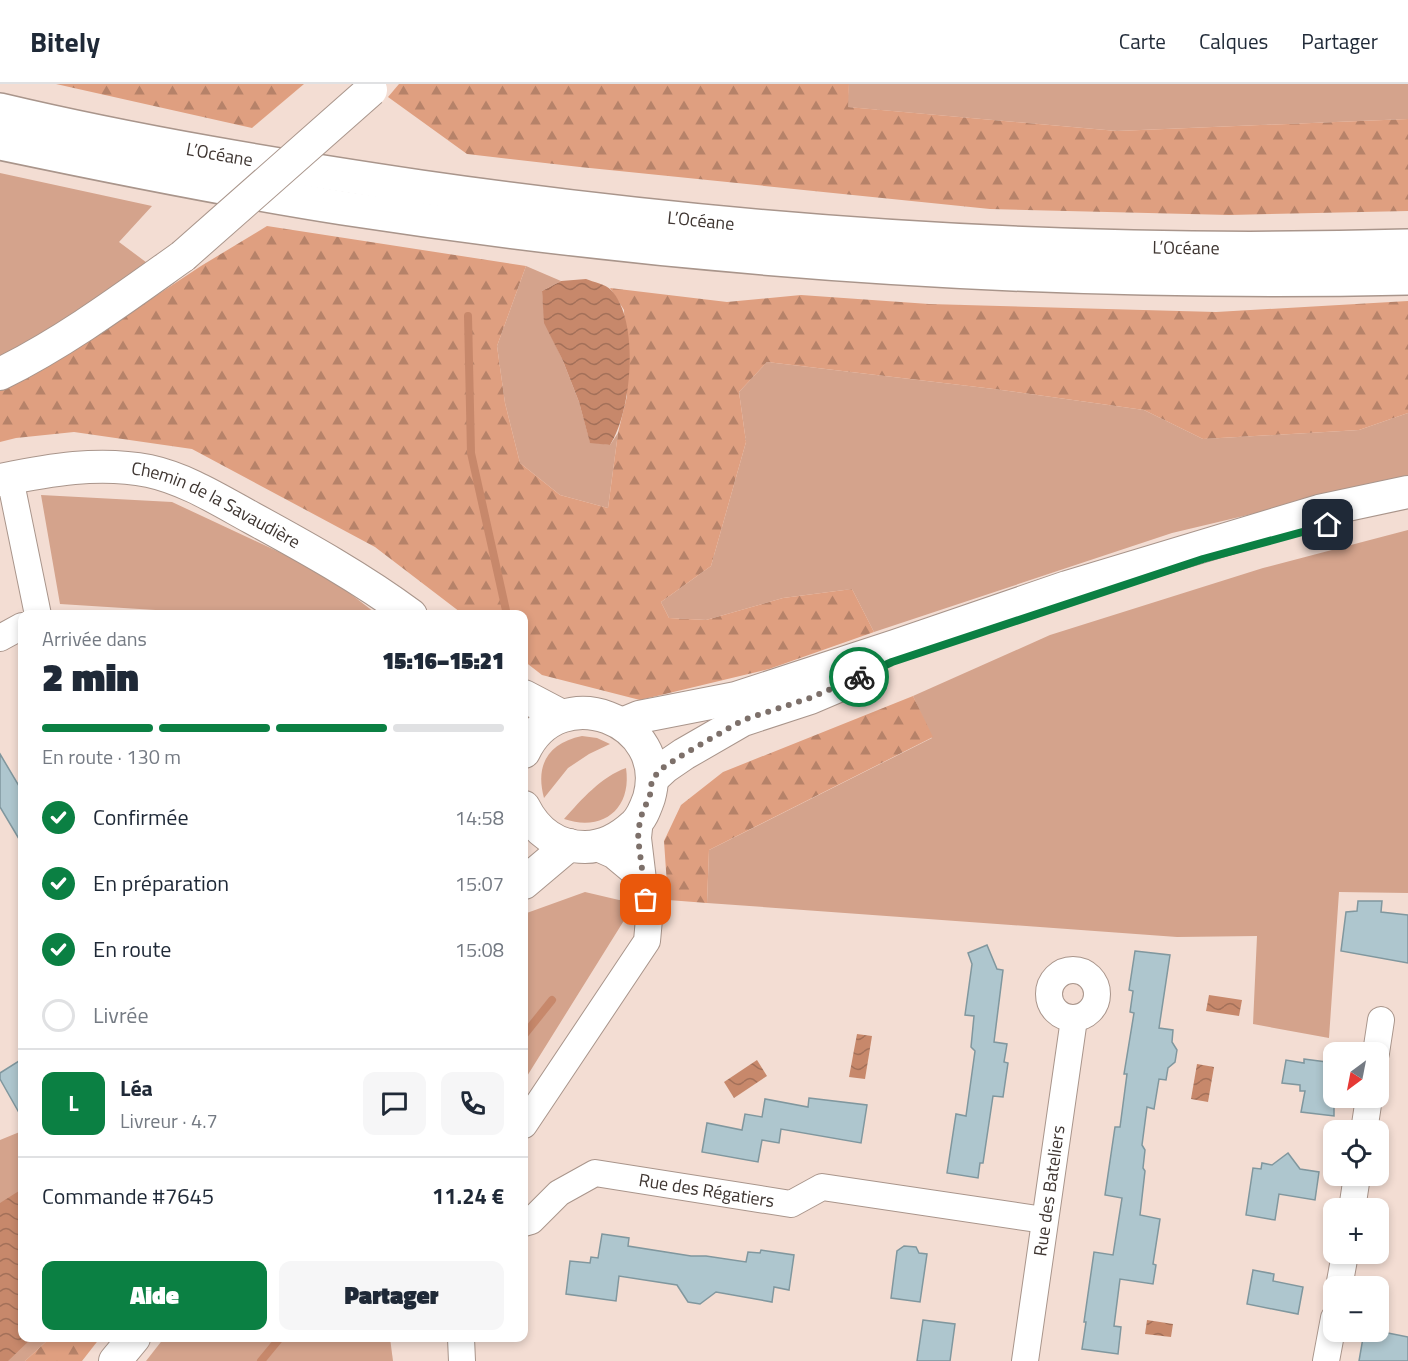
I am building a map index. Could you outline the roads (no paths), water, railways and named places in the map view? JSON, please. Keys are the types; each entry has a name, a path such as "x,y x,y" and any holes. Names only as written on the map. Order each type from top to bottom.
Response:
{"highway":[{"name":"L’Océane","path":"0,110 192,150 342,176 577,208 708,222 847,234 1134,247 1408,246"},
{"name":"L’Océane","path":"0,142 184,180 340,207 534,234 763,258 930,270 1077,277 1218,280 1408,278"}],"main road":[{"path":"0,374 49,347 112,307 183,256 374,87"},
{"name":"Chemin de la Savaudière","path":"5,479 73,467 108,466 150,471 199,489 295,541 358,578 404,610"},
{"path":"622,724 639,717 736,698 1066,587 1319,511 1408,492"},
{"path":"652,779 664,767 684,754 743,720 810,698 892,662 1203,559 1408,504"},
{"path":"528,698 562,716"},
{"path":"528,742 539,729 562,716 577,712 607,716 622,724 635,736 644,749 652,779 650,795 640,819 621,836 582,846 528,881"},
{"path":"528,816 531,822 542,832 557,841 582,846"},
{"path":"115,1361 131,1342"}],"street":[{"path":"5,479 37,610"},
{"path":"0,638 18,628"},
{"path":"528,1119 647,942 649,919 638,838 640,819"},
{"path":"582,846 613,855 643,880"},
{"name":"Rue des Bateliers","path":"1025,1361 1074,1019"},
{"path":"1378,1042 1381,1020"},
{"name":"Rue des Régatiers","path":"528,1222 559,1193 595,1173 791,1204 822,1187 1044,1220"},
{"path":"461,1342 462,1361"},
{"path":"1326,1361 1330,1342"}],"water":[{"path":"586,279 611,290 620,304 626,322 630,366 628,389 618,430 610,445 590,443 579,402 563,361 544,323 542,291 561,281"},
{"path":"1209,995 1242,1000 1239,1016 1206,1011"},
{"path":"857,1034 872,1036 865,1079 849,1077"},
{"path":"757,1060 767,1076 734,1098 724,1082"},
{"path":"1197,1064 1214,1067 1208,1102 1191,1099"},
{"path":"18,1192 18,1342 28,1342 8,1361 0,1361 0,1203"},
{"path":"1147,1320 1173,1324 1171,1337 1145,1334"}],"waterway":[{"path":"468,316 471,453 506,610"},
{"path":"528,1030 552,1000"},
{"path":"261,1361 277,1342"}]}
